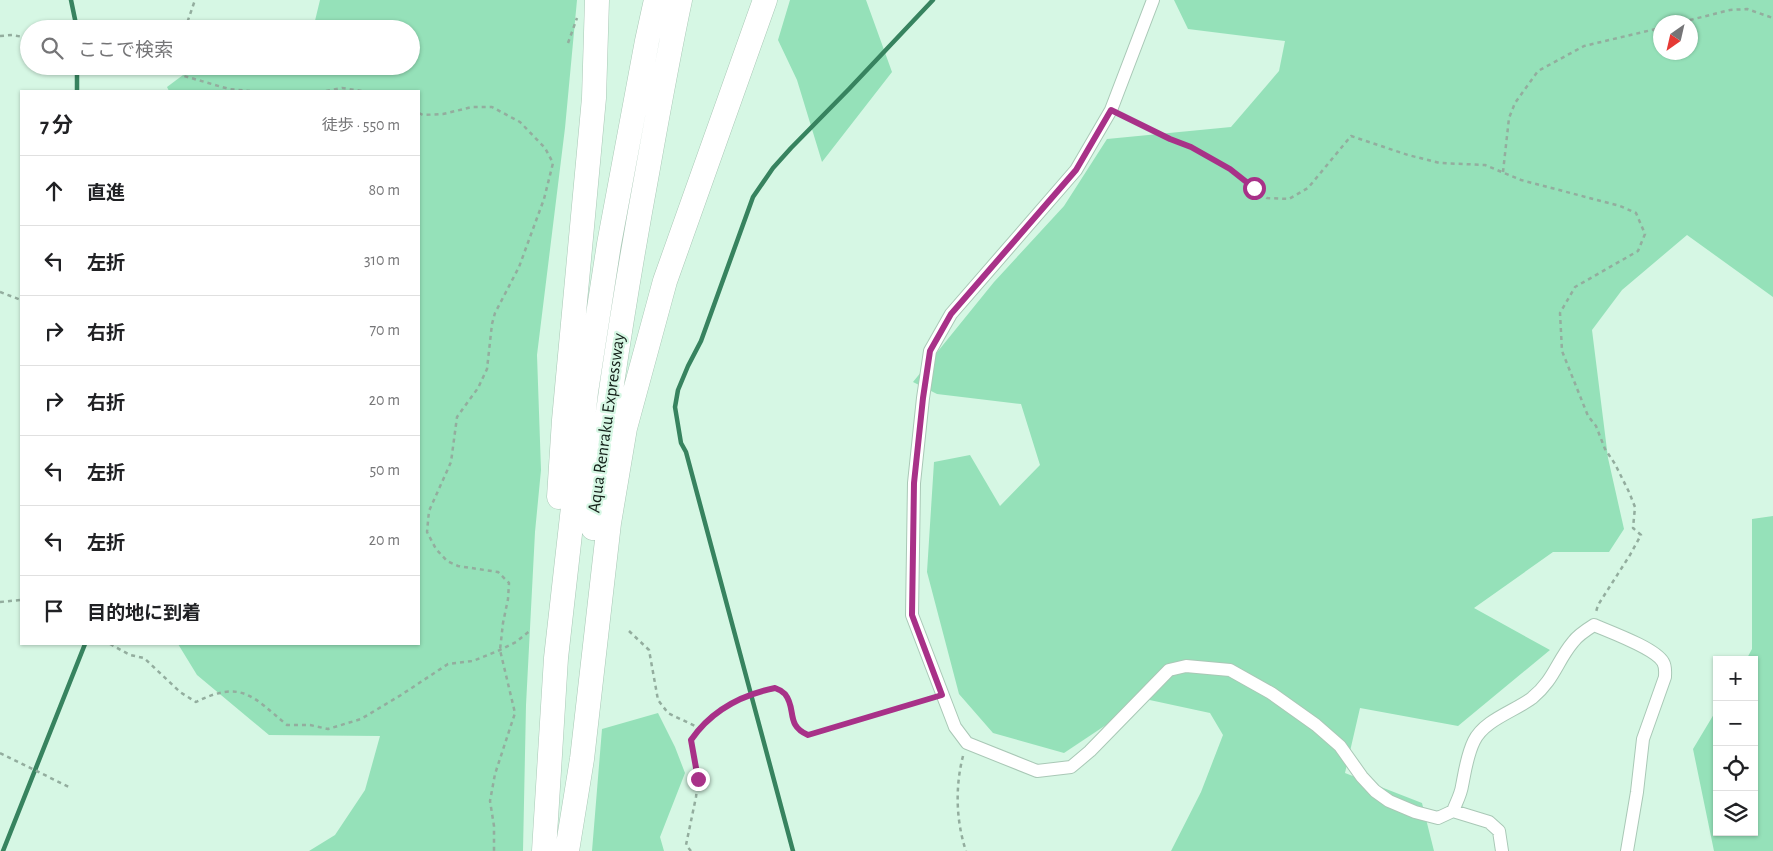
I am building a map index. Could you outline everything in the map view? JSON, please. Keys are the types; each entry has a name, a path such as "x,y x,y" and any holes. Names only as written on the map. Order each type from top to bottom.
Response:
{"highway":[{"path":"594,98 605,56 610,0"},
{"name":"Aqua Renraku Expressway","path":"544,848 556,669 586,392 611,234 656,0"},
{"name":"Aqua Renraku Expressway","path":"567,851 593,526 610,393 633,246 670,44 680,0"},
{"path":"718,135 722,101 747,0"},
{"path":"567,851 582,759 609,524 626,428 665,281 765,0"},
{"path":"544,848 541,656 558,520 564,420 594,98 588,6"}],"street":[{"path":"1153,0 1111,110 1076,170 951,314 930,351 914,483 912,615 955,727 967,743 1036,771 1072,767 1090,752 1169,670 1186,666 1230,670 1271,693 1316,724 1340,746 1374,791 1390,801 1415,812 1438,818 1453,811 1489,822 1498,831 1502,851"},
{"path":"1453,811 1462,787 1464,772 1474,740 1498,718 1531,698 1550,680 1572,642 1594,626 1634,642 1656,655 1666,668 1665,678 1643,739 1637,792 1627,851"}],"path":[{"path":"188,20 195,0"},
{"path":"568,43 588,6"},
{"path":"1698,18 1730,10 1747,9 1773,18"},
{"path":"1502,172 1509,118 1515,102 1538,71 1584,46 1653,30"},
{"path":"0,36 20,36"},
{"path":"183,75 229,89 240,90"},
{"path":"331,90 342,88 355,90"},
{"path":"420,114 424,116 443,114 472,107 492,107 520,122 545,148 552,163 544,199 519,267 495,313 487,369 478,388 457,417 451,462 429,511 427,532 436,549 447,561 458,566 498,572 508,583 508,599 500,650 515,713 495,774 490,801 494,826 494,851"},
{"path":"1111,110 1170,139 1191,147 1230,169 1267,198 1289,199 1308,188 1351,136 1408,155 1440,163 1485,165 1521,180 1620,206 1636,213 1645,234 1638,251 1575,287 1560,313 1562,351 1588,416 1596,426 1605,449 1629,492 1635,507 1632,528 1640,535 1630,555 1598,605 1594,626"},
{"path":"0,292 20,300"},
{"path":"0,602 20,600"},
{"path":"112,645 130,655 144,658 180,692 196,702 212,694 240,691 251,696 288,726 310,725 328,730 361,719 448,664 473,661 500,650 516,642 531,630"},
{"path":"629,631 649,650 658,700 668,713 699,728"},
{"path":"691,851 686,845 698,779 691,740 699,728 726,706 760,690 775,688 785,694 790,706 793,722 800,731 808,735 942,695"},
{"path":"966,851 961,836 957,795 959,773 967,743"},
{"path":"0,754 71,788"}],"green space":[{"path":"320,0 577,0 565,128 537,355 541,470 535,532 526,705 523,851 309,851 335,835 365,790 380,736 269,735 197,675 179,645 420,645 420,90 168,90 167,87 183,75 420,75 420,20 315,20"},
{"path":"790,0 866,0 892,72 822,162 797,80 778,40"},
{"path":"1174,0 1773,0 1773,297 1687,235 1622,290 1592,330 1608,458 1624,529 1609,552 1553,552 1474,608 1550,650 1458,726 1360,708 1345,773 1422,803 1434,851 1171,851 1201,792 1223,735 1210,713 1145,699 1064,753 993,733 959,694 927,572 934,462 970,455 1000,506 1040,465 1021,404 937,394 913,382 994,282 1064,206 1107,139 1231,127 1279,71 1285,41 1188,29"},
{"path":"1773,516 1773,851 1714,851 1693,749 1713,716 1713,836 1758,836 1758,656 1748,656 1752,649 1752,519"},
{"path":"658,713 675,747 685,773 660,837 664,851 592,851 602,729"}],"waterway":[{"path":"71,0 75,20"},
{"path":"793,851 686,452 681,443 675,407 678,390 701,341 753,197 773,168 791,148 933,0"},
{"path":"77,75 77,90"},
{"path":"3,851 85,645"}],"route":[{"path":"698,779 691,740 699,728 726,706 760,690 775,688 785,694 790,706 793,722 800,731 808,735 942,695 912,615 914,483 930,351 951,314 1076,170 1111,110 1170,139 1191,147 1230,169 1254,188"}]}
